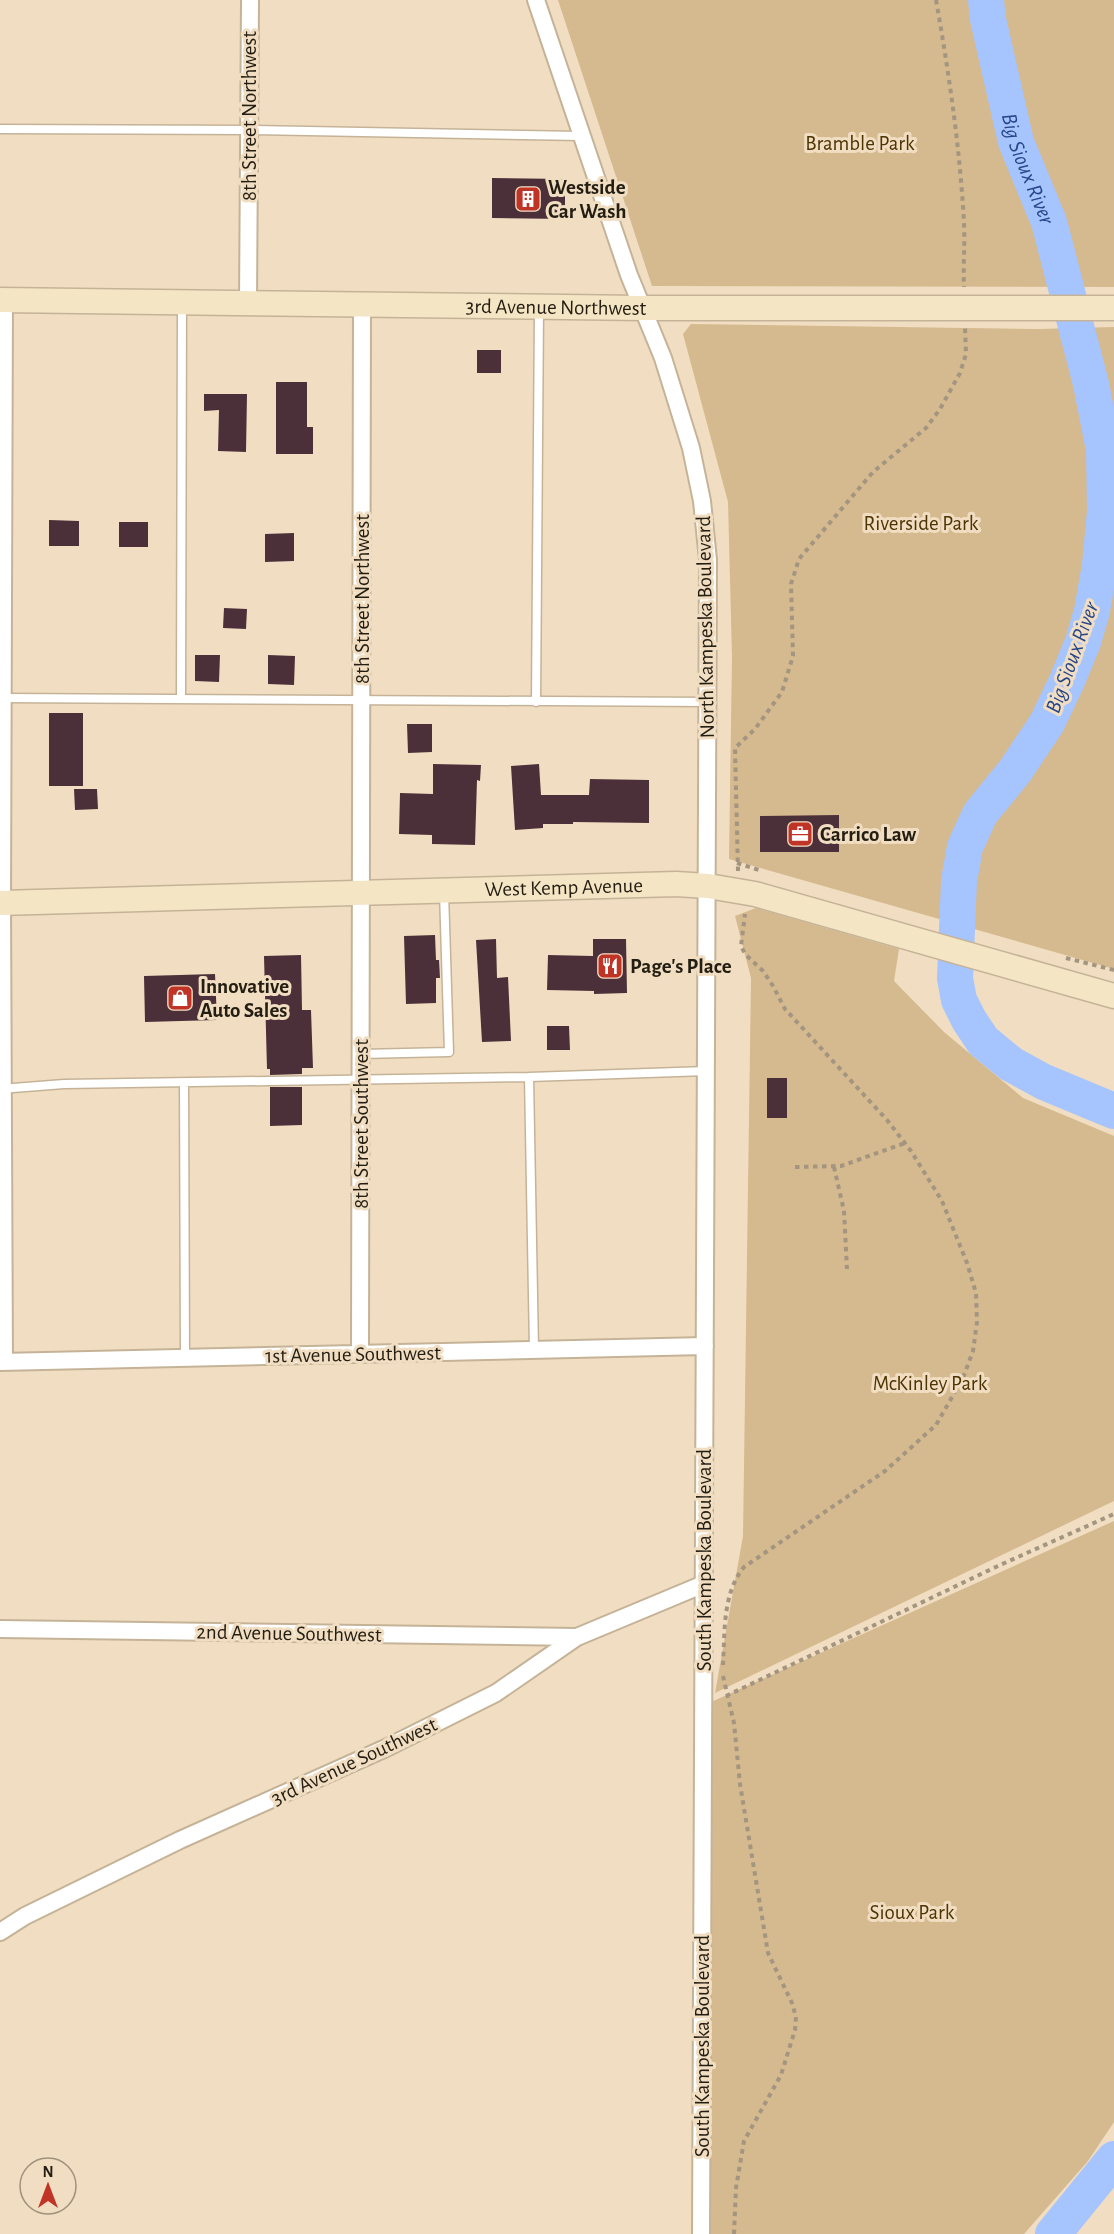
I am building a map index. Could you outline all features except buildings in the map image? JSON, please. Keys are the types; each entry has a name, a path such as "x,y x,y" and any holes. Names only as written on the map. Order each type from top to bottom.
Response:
{"main road":[{"name":"3rd Avenue Northwest","path":"2,300 641,308 1114,308"},
{"name":"West Kemp Avenue","path":"1,903 708,886 755,894 1114,996"}],"street":[{"name":"8th Street Northwest","path":"248,304 250,0"},
{"name":"North Kampeska Boulevard","path":"536,0 641,308 663,358 698,475 708,560 708,886"},
{"path":"2,300 2,1362"},
{"name":"8th Street Northwest","path":"361,893 362,305"},
{"name":"South Kampeska Boulevard","path":"701,2234 708,886"},
{"name":"8th Street Southwest","path":"360,1354 361,893"},
{"name":"1st Avenue Southwest","path":"2,1362 705,1346"},
{"name":"3rd Avenue Southwest","path":"0,1932 25,1916 180,1840 386,1748 486,1698 577,1637 704,1584"},
{"name":"2nd Avenue Southwest","path":"0,1629 577,1637"}],"lane":[{"path":"0,129 249,130 581,136"},
{"path":"181,699 182,303"},
{"path":"536,702 539,307"},
{"path":"3,698 708,702"},
{"path":"361,1054 449,1052 444,891"},
{"path":"2,1088 64,1084 529,1077 707,1071"},
{"path":"529,1077 534,1350"},
{"path":"184,1083 185,1358"}],"path":[{"path":"737,863 735,748 755,729 782,692 793,656 791,584 799,559 873,472 926,428 960,373 966,354 964,224 945,48 936,0"},
{"path":"734,2234 736,2187 744,2141 781,2075 795,2030 796,2017 792,2003 768,1953 740,1784 734,1723 726,1696 723,1676 729,1593 737,1576 744,1568 885,1471 936,1425 963,1378 973,1351 977,1322 976,1293 967,1263 942,1201 905,1143 887,1120 785,1009 763,970 745,954 741,946 745,916"},
{"path":"795,1167 841,1166 905,1143"},
{"path":"834,1167 844,1211 847,1269"},
{"path":"704,1707 1000,1565 1114,1514"}],"green space":[{"name":"Bramble Park","path":"558,0 1114,0 1114,287 652,286"},
{"name":"Riverside Park","path":"691,324 1039,329 1114,327 1114,969 729,859 732,657 728,502 683,334"},
{"name":"McKinley Park","path":"756,908 899,949 894,981 944,1032 1023,1098 1114,1136 1114,1501 715,1693 743,1536 751,978 735,916"},
{"name":"Sioux Park","path":"1114,1521 1114,2122 1088,2161 1024,2234 711,2234 709,1703"}],"waterway":[{"name":"Big Sioux River","path":"986,0 988,19 1016,142 1049,222 1091,384 1104,450 1105,511 1100,565 1092,611 1083,642 1067,681 1047,723 1015,771 980,814 965,847 959,881 955,978 959,1000 983,1041 1011,1064 1044,1082 1114,1111"},
{"name":"Big Sioux River","path":"1053,2234 1114,2159"}],"place":[{"name":"Westside Car Wash","path":"528,199"},
{"name":"Carrico Law","path":"800,834"},
{"name":"Page's Place","path":"610,966"},
{"name":"Innovative Auto Sales","path":"180,998"}]}
